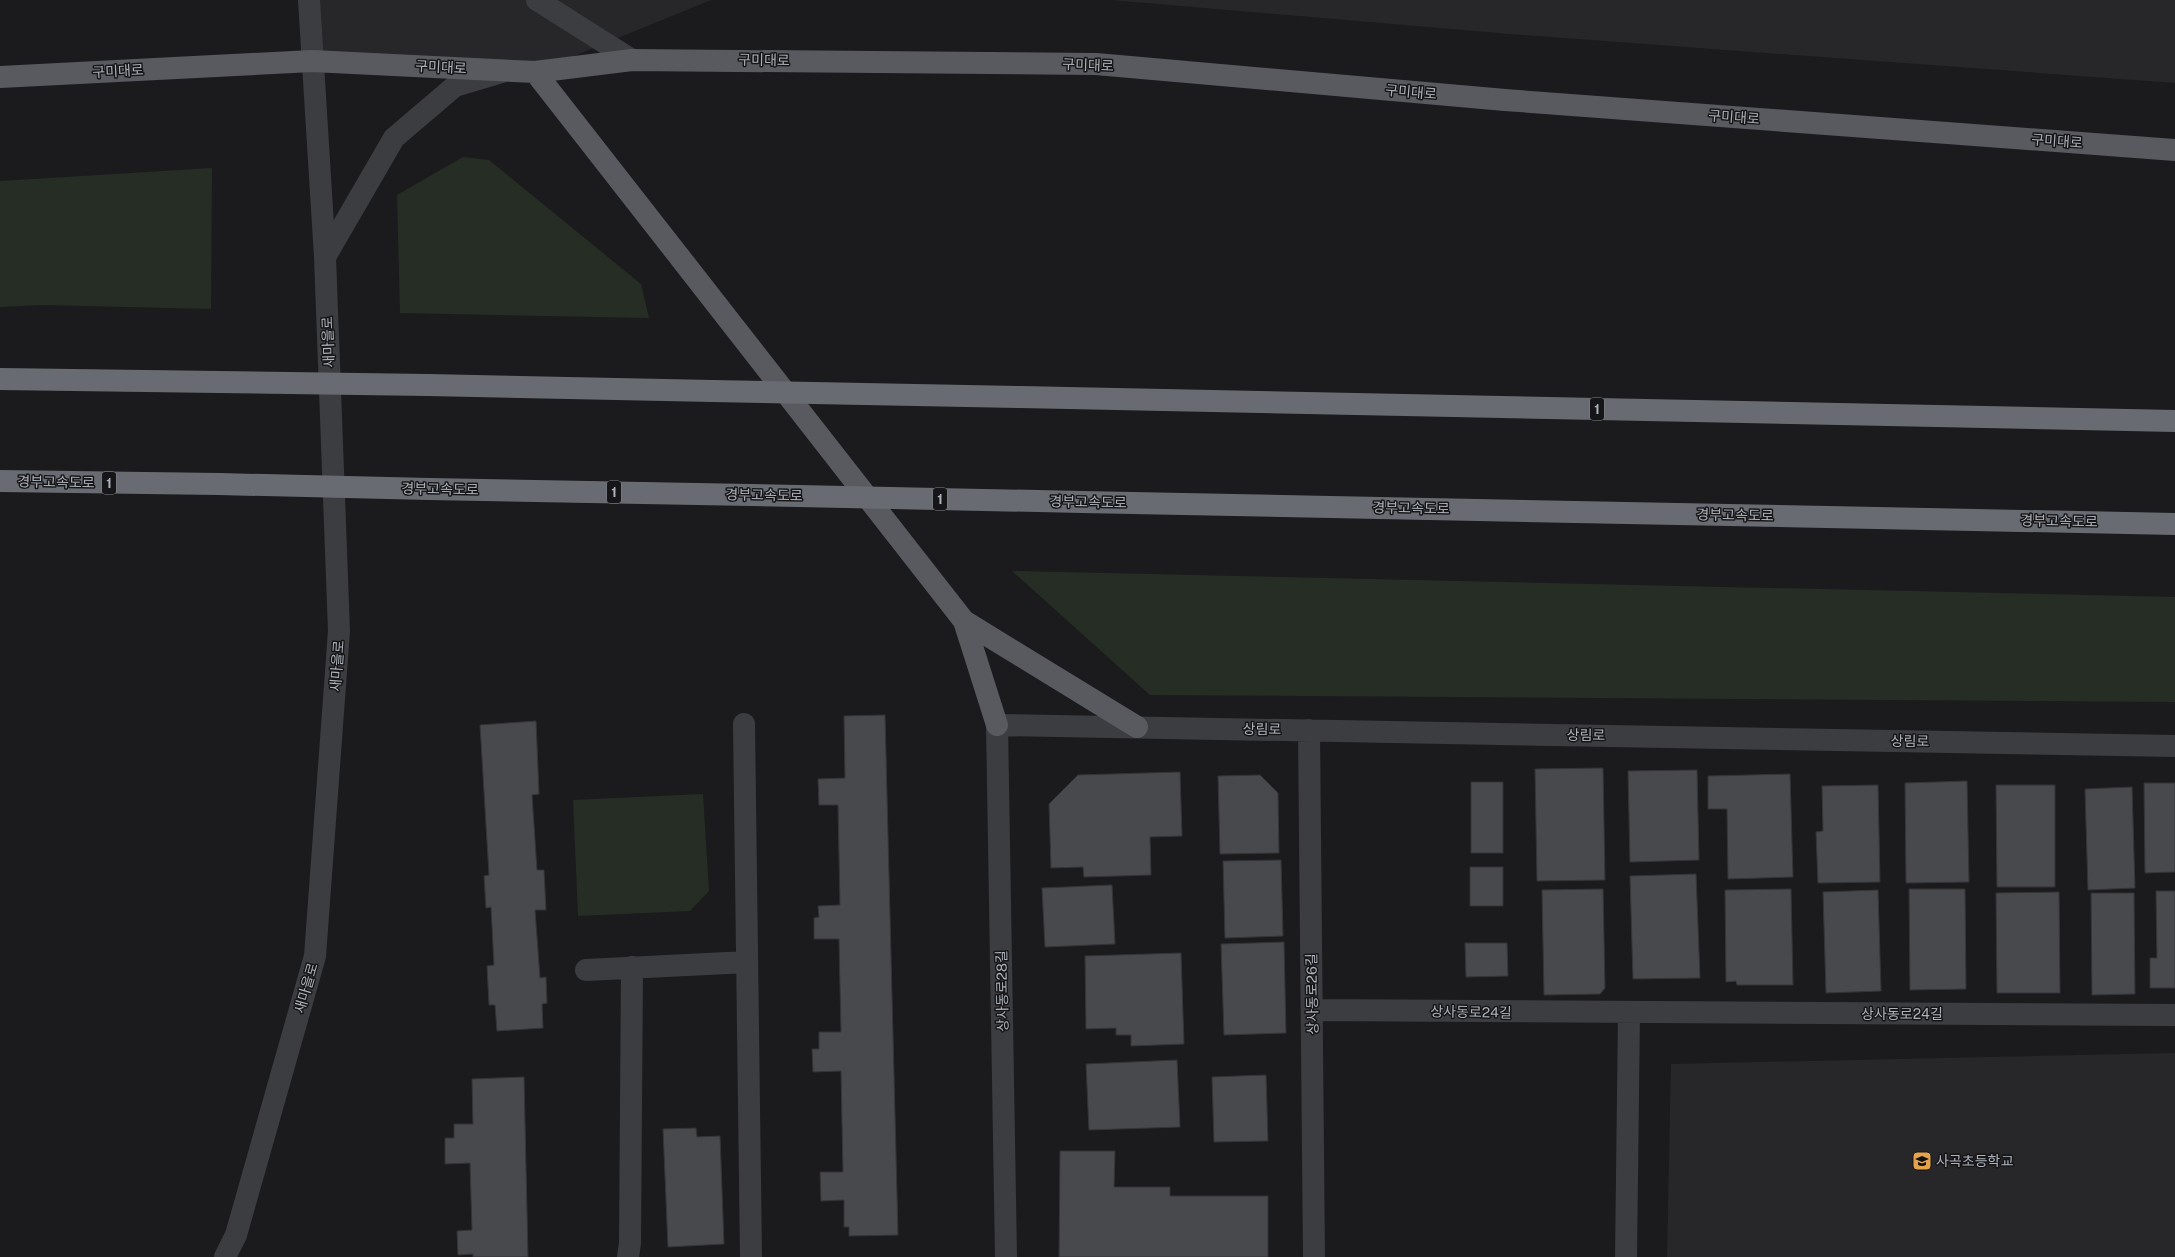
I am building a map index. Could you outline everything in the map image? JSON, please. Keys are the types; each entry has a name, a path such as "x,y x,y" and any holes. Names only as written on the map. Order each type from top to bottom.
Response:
{"highway":[{"name":"1","path":"0,379 428,385 2175,420"},
{"name":"경부고속도로","path":"0,481 219,484 2175,524"}],"main road":[{"name":"구미대로","path":"0,77 312,61 535,72 632,60 1096,64 1505,100 2175,150"},
{"path":"535,72 964,621 997,725"},
{"path":"964,621 1138,727"}],"street":[{"name":"새마을로","path":"225,1257 236,1235 315,956 340,631 325,257 308,0"},
{"path":"537,0 632,60"},
{"path":"325,257 394,138 455,86 497,72 535,72"},
{"path":"744,724 751,1257"},
{"name":"상림로","path":"997,725 2175,746"},
{"name":"상사동로28길","path":"997,725 1006,1257"},
{"name":"상사동로26길","path":"1309,730 1314,1257"},
{"path":"586,970 747,962"},
{"path":"628,1257 630,1243 632,968"},
{"name":"상사동로24길","path":"1312,1010 2175,1015"},
{"path":"1626,1257 1629,1013"}],"shaded area":[{"path":"309,0 711,0 535,72 312,61"},
{"path":"1111,0 2175,0 2175,83 1510,34"},
{"path":"463,157 489,160 641,284 649,318 400,313 397,195"},
{"path":"212,168 211,309 43,305 0,307 0,181"},
{"path":"1012,571 2175,597 2175,702 1150,695"},
{"path":"703,794 709,891 690,911 578,916 573,800"},
{"name":"사곡초등학교","path":"2175,1053 2175,1257 1667,1257 1671,1064"}],"building":[{"path":"885,715 898,1235 849,1236 849,1227 844,1227 844,1200 821,1201 820,1172 843,1172 841,1071 813,1072 812,1049 819,1049 819,1032 841,1032 839,939 814,939 814,918 819,917 818,906 840,905 838,805 819,805 818,779 845,778 844,716"},
{"path":"536,721 539,794 532,795 537,870 544,870 546,910 535,910 540,978 546,977 547,1003 542,1004 543,1028 497,1031 495,1005 489,1005 487,966 494,965 491,907 486,908 484,876 489,875 480,725"},
{"path":"1603,768 1605,880 1537,881 1535,769"},
{"path":"1697,770 1699,860 1630,862 1628,771"},
{"path":"1180,772 1182,836 1150,837 1151,875 1084,877 1083,867 1051,868 1049,804 1078,775"},
{"path":"1790,774 1793,877 1728,879 1727,809 1708,809 1708,776"},
{"path":"1260,775 1278,793 1279,853 1220,854 1218,776"},
{"path":"1967,781 1969,882 1906,883 1905,783"},
{"path":"1471,782 1503,782 1503,853 1471,853"},
{"path":"2144,783 2175,783 2175,872 2145,873"},
{"path":"1878,785 1880,882 1818,883 1816,832 1823,831 1822,786"},
{"path":"1996,785 2055,785 2055,887 1997,887"},
{"path":"2132,787 2135,888 2088,890 2085,789"},
{"path":"1281,860 1283,936 1225,938 1223,861"},
{"path":"1470,867 1503,867 1503,906 1470,906"},
{"path":"1696,874 1700,978 1633,979 1630,876"},
{"path":"1112,885 1115,944 1045,947 1042,888"},
{"path":"1603,889 1605,988 1600,994 1544,995 1542,890"},
{"path":"1791,889 1793,985 1737,985 1736,981 1726,982 1725,890"},
{"path":"1909,889 1965,889 1966,989 1910,990"},
{"path":"1878,890 1881,991 1826,993 1823,892"},
{"path":"2156,891 2175,891 2175,988 2150,988 2150,958 2157,958"},
{"path":"2059,892 2060,993 1997,993 1996,893"},
{"path":"2091,893 2134,893 2135,994 2092,995"},
{"path":"1284,942 1286,1033 1224,1035 1221,944"},
{"path":"1465,943 1507,943 1508,976 1466,977"},
{"path":"1181,953 1184,1044 1131,1046 1131,1035 1116,1035 1116,1028 1086,1029 1085,956"},
{"path":"1177,1060 1180,1127 1089,1130 1086,1064"},
{"path":"1266,1075 1268,1141 1214,1142 1212,1077"},
{"path":"524,1077 528,1257 473,1257 473,1254 458,1255 457,1231 472,1230 470,1163 445,1164 445,1138 454,1138 454,1124 473,1124 472,1079"},
{"path":"696,1128 697,1137 720,1136 724,1244 668,1247 663,1129"},
{"path":"1060,1151 1115,1151 1114,1187 1170,1187 1170,1196 1268,1196 1268,1257 1059,1257"}],"place":[{"name":"사곡초등학교","path":"1922,1161"}]}
